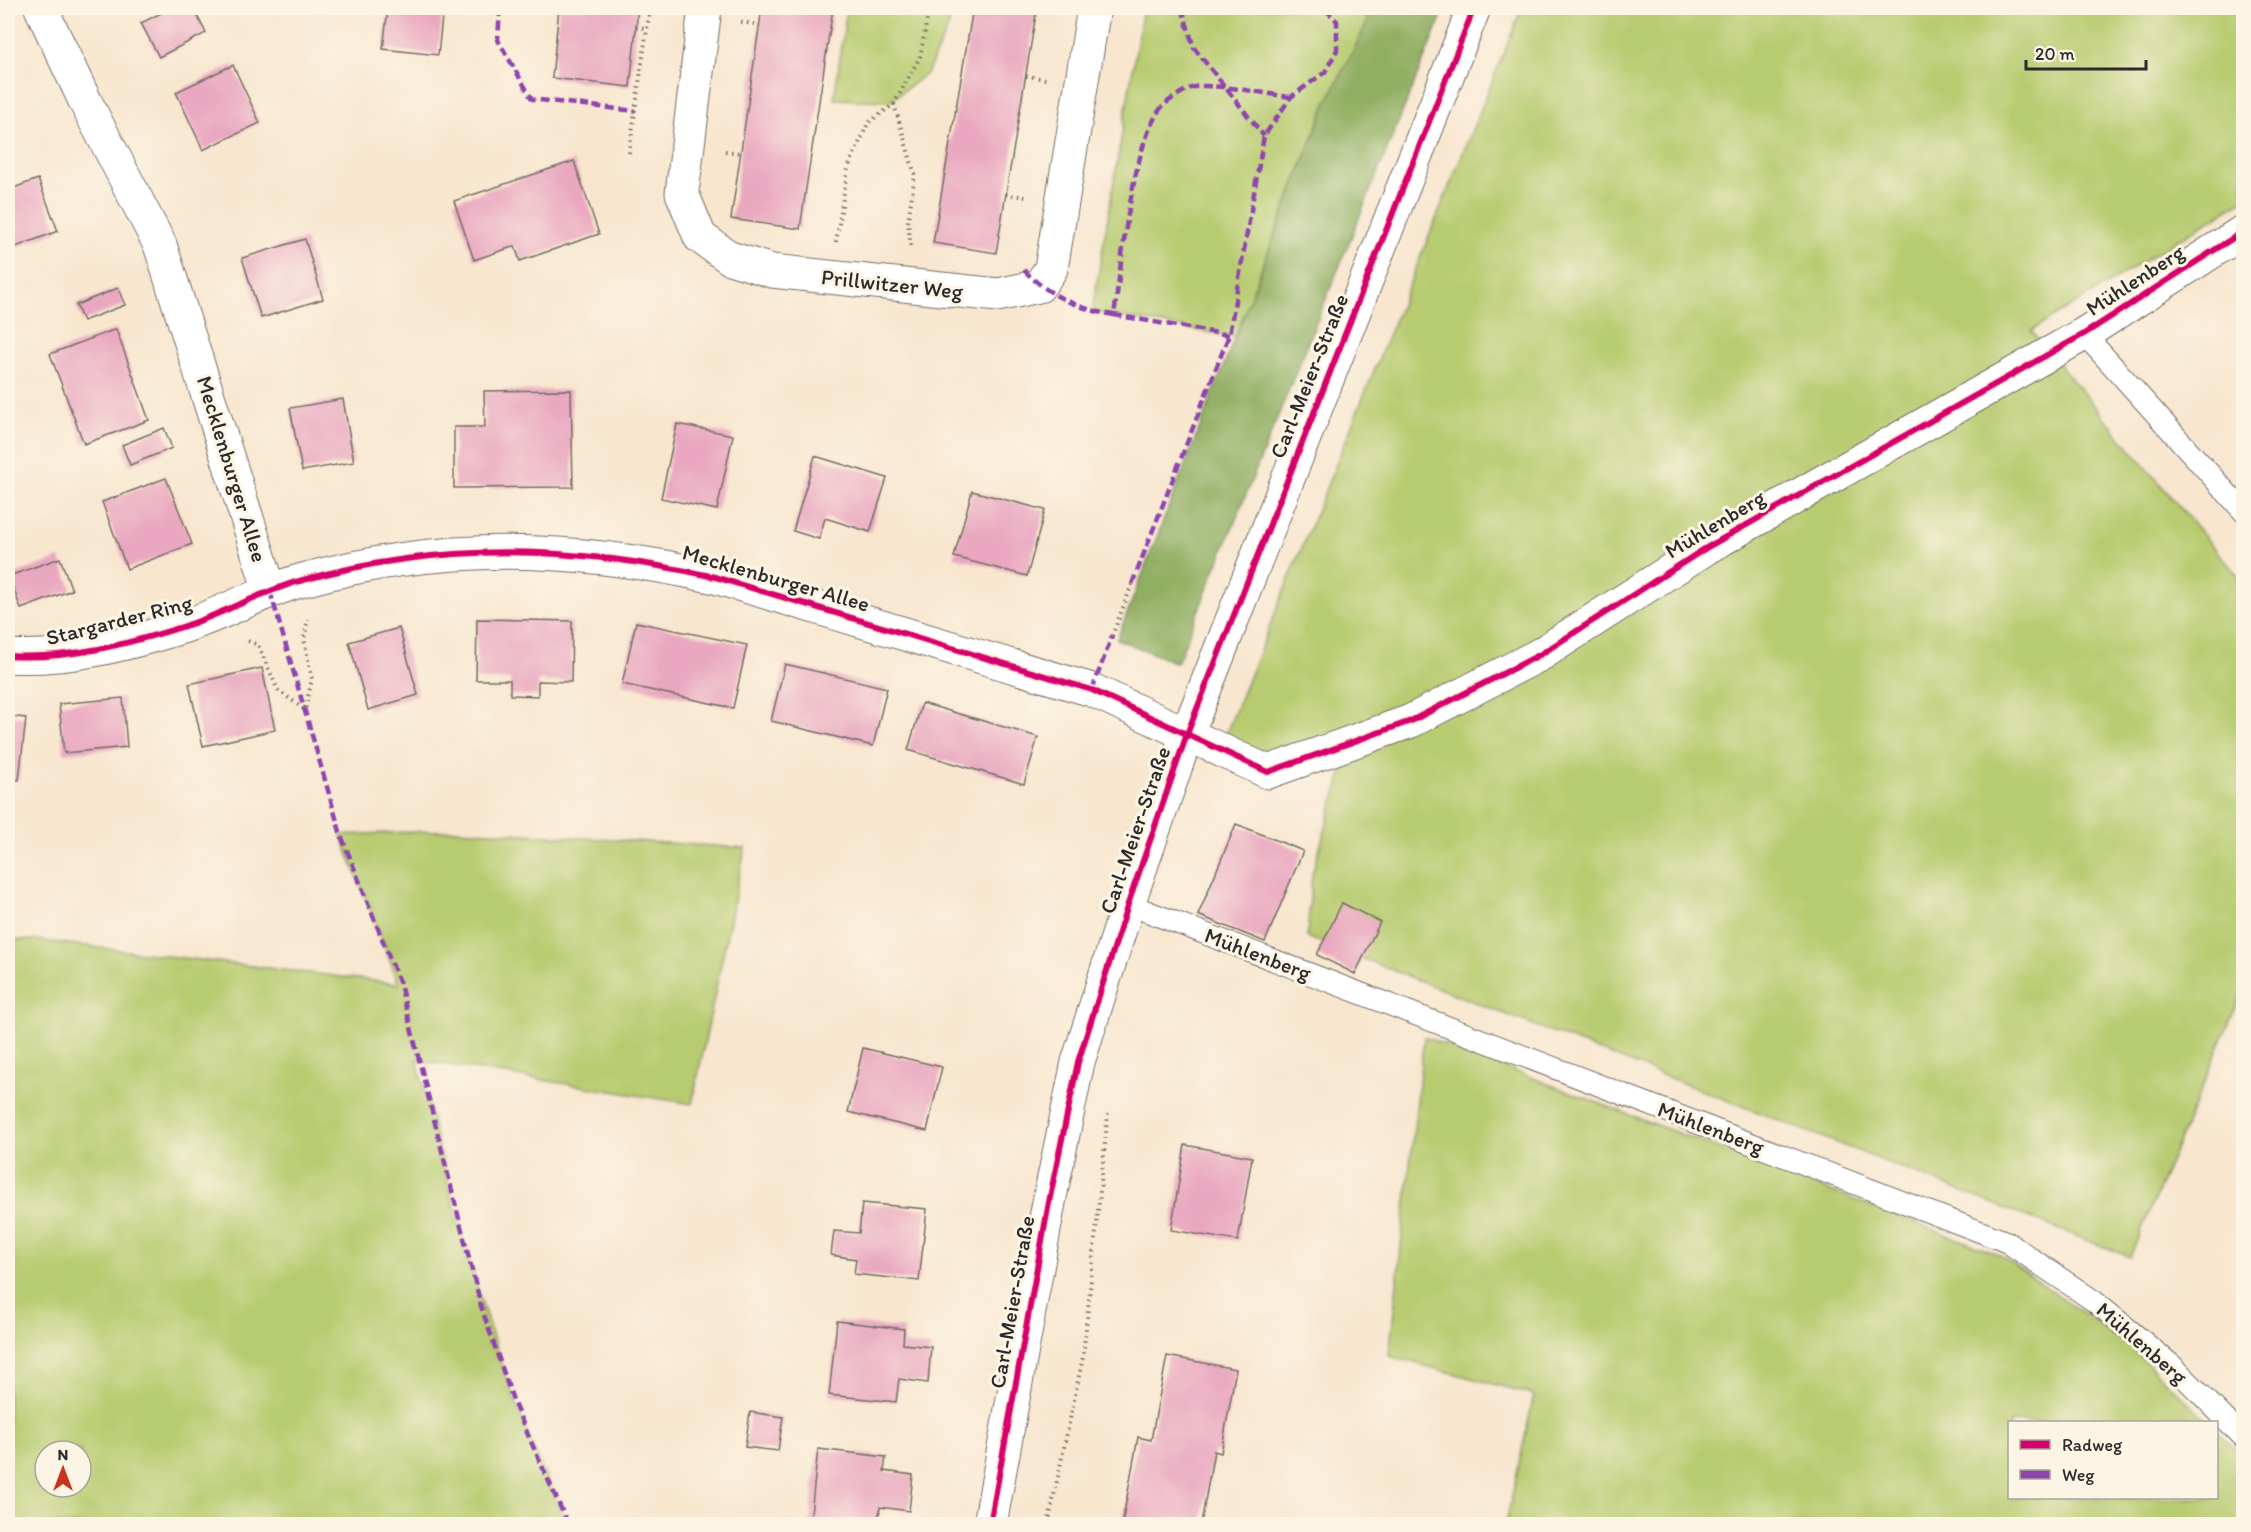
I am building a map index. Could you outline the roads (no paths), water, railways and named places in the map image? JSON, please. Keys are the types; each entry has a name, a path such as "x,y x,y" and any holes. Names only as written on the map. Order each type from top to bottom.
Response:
{"street":[{"name":"Mecklenburger Allee","path":"41,8 86,103 160,245 270,591 350,568 423,556 523,550 597,555 656,564 716,577 1092,690 1187,734"},
{"name":"Prillwitzer Weg","path":"705,8 682,194 700,237 730,258 772,271 998,295 1039,286 1051,269 1094,8"},
{"name":"Carl-Meier-Straße","path":"990,1524 1050,1197 1078,1062 1128,904 1187,734 1474,8"},
{"name":"Mühlenberg","path":"1187,734 1268,772 1411,721 1541,654 1706,548 2084,334 2244,231"},
{"name":"Stargarder Ring","path":"8,656 41,658 90,651 186,626 270,591"}],"lane":[{"path":"2084,334 2244,512"},
{"name":"Mühlenberg","path":"1128,904 2007,1242 2094,1301 2173,1366 2244,1438"}]}
